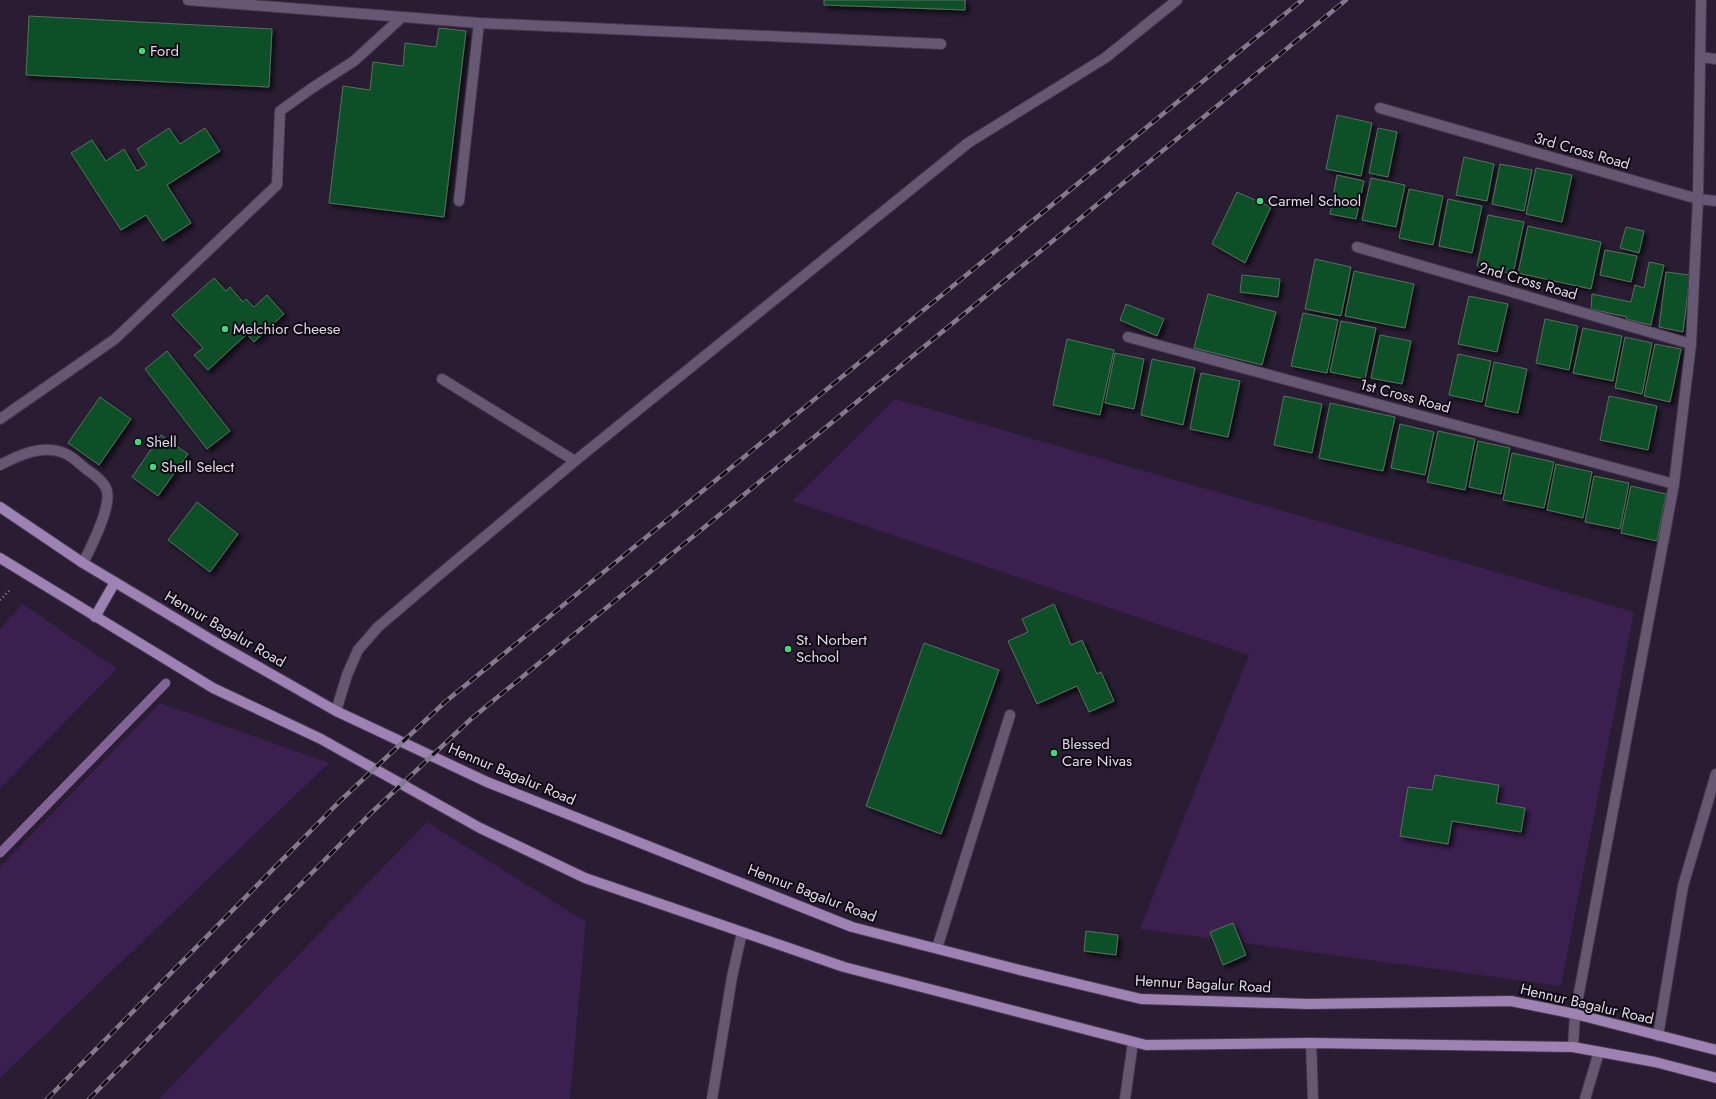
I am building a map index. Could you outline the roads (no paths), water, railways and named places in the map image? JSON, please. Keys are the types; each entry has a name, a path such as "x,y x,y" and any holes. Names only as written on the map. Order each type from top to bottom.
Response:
{"main road":[{"name":"Hennur Bagalur Road","path":"0,507 83,563 220,645 336,711 487,782 845,924 1141,999 1308,1004 1511,1001 1575,1014 1716,1050"},
{"path":"0,558 213,688 321,739 480,828 585,878 844,967 1146,1046 1311,1044 1573,1047 1655,1062 1716,1078"},
{"path":"96,617 115,582"}],"street":[{"path":"188,0 479,23 941,44"},
{"path":"336,711 347,674 358,650 378,627 575,461 968,143 1105,58 1177,0"},
{"path":"1573,1047 1575,1014 1674,484 1691,344 1698,199 1701,0"},
{"path":"0,419 115,339 277,185 280,111 354,61 402,17"},
{"path":"459,201 479,23"},
{"path":"1700,57 1716,59"},
{"name":"3rd Cross Road","path":"1380,108 1698,199 1716,201"},
{"name":"2nd Cross Road","path":"1357,247 1691,344"},
{"name":"1st Cross Road","path":"1128,337 1674,484"},
{"path":"442,379 575,461"},
{"path":"0,465 32,452 49,450 65,453 97,476 107,490 107,502 93,543 83,563"},
{"path":"936,948 1010,715"},
{"path":"1658,1036 1683,886 1716,774"},
{"path":"712,1099 732,977 742,932"},
{"path":"1125,1099 1133,1042"},
{"path":"1311,1044 1313,1099"},
{"path":"1585,1099 1599,1052"}],"waterway":[{"path":"0,853 166,683"}],"railway":[{"path":"47,1099 340,801 445,702 1302,0"},
{"path":"89,1099 370,814 471,719 1346,0"}],"place":[{"name":"Ford","path":"142,51"},
{"name":"Carmel School","path":"1260,201"},
{"name":"Melchior Cheese","path":"225,329"},
{"name":"Shell","path":"138,442"},
{"name":"Shell Select","path":"153,467"},
{"name":"St. Norbert School","path":"788,649"},
{"name":"Blessed Care Nivas","path":"1054,753"}]}
